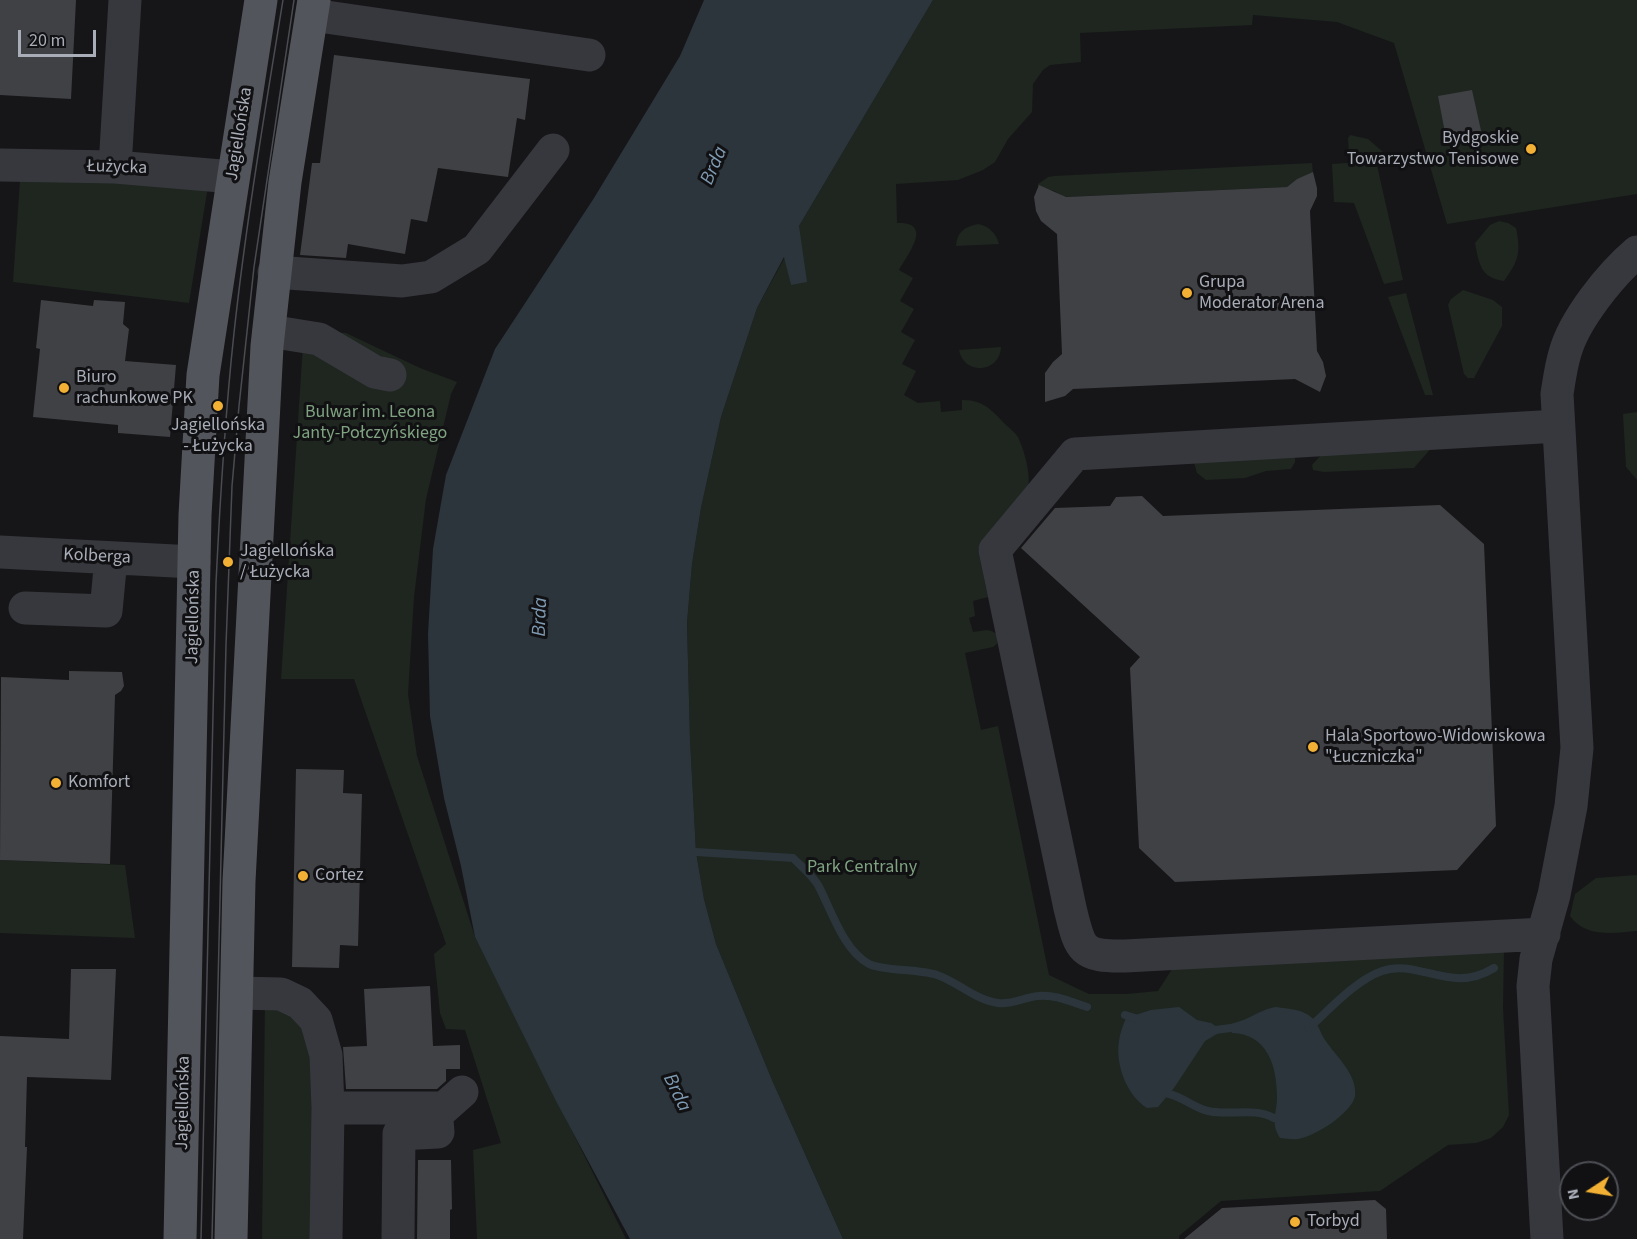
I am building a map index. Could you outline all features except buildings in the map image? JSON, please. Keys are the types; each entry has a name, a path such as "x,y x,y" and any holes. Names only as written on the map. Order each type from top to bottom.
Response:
{"main road":[{"name":"Jagiellońska","path":"180,1239 195,562 201,393 261,0"},
{"path":"231,1239 239,881 268,331 285,182 313,7"}],"street":[{"path":"115,167 125,0"},
{"path":"313,7 589,55"},
{"path":"274,272 402,281 431,277 477,249 553,150"},
{"name":"Łużycka","path":"0,165 115,167 233,177"},
{"path":"1547,1239 1533,986 1536,958 1554,895 1572,806 1577,748 1557,394 1565,352 1581,319 1637,252"},
{"path":"268,331 319,339 375,372 390,375"},
{"path":"1544,934 1125,957 1099,957 1084,949 1077,935 1070,908 994,550 1074,454 1558,426"},
{"name":"Kolberga","path":"0,552 195,562"},
{"path":"25,608 106,611 111,558"},
{"path":"237,993 280,994 300,1003 316,1020 326,1055 328,1108 326,1239"},
{"path":"328,1108 449,1100 438,1132 399,1134 398,1239"}],"green space":[{"name":"Park Centralny","path":"933,0 1637,0 1637,194 1447,224 1394,43 1337,22 1253,15 1252,25 1080,33 1081,62 1050,65 1043,70 1033,84 1032,112 1008,139 995,162 983,170 958,180 896,184 897,223 908,224 914,228 916,233 912,248 899,270 913,278 900,301 914,309 901,332 915,340 902,364 916,371 904,395 918,403 940,401 941,412 962,410 962,400 969,400 987,407 1018,437 1027,466 1029,482 1027,496 978,549 988,597 973,601 975,616 969,618 973,632 993,631 998,636 997,644 993,647 965,653 981,730 998,726 1049,975 1089,994 1126,994 1158,991 1174,966 1504,950 1503,1008 1509,1115 1503,1127 1491,1138 1476,1143 1448,1145 1380,1191 1221,1201 1179,1236 1179,1239 843,1239 772,1080 716,944 704,899 696,852 687,623 692,564 701,508 721,417 757,308 785,257 791,285 799,226"},
{"path":"1350,135 1368,139 1383,152 1349,154 1348,138"},
{"path":"1376,161 1403,280 1384,284 1354,203 1334,202 1332,164"},
{"path":"1312,163 1313,174 1297,179 1287,187 1064,197 1054,191 1038,187 1038,184 1048,177 1054,176"},
{"path":"21,166 210,174 189,303 13,282"},
{"path":"1499,221 1516,228 1518,244 1516,262 1504,281 1485,273 1475,243 1490,225"},
{"path":"978,224 992,231 999,244 956,246 962,231"},
{"path":"1463,290 1493,300 1502,307 1502,326 1474,378 1468,378 1464,374 1448,305 1451,299"},
{"path":"1406,293 1433,395 1425,395 1388,297"},
{"name":"Bulwar im. Leona Janty-Połczyńskiego","path":"304,330 346,333 420,368 457,382 451,394 426,499 414,597 408,694 417,756 475,937 626,1239 477,1239 473,1150 501,1143 465,1030 446,1029 440,1013 434,954 446,944 354,679 281,679"},
{"path":"1001,347 995,362 982,368 968,364 962,358 959,350"},
{"path":"1637,412 1637,480 1626,467 1623,414"},
{"path":"1433,446 1414,468 1324,472 1313,470 1312,465 1323,453"},
{"path":"1295,458 1291,469 1266,471 1245,478 1206,480 1197,473 1193,459"},
{"path":"0,860 125,865 135,938 0,933"},
{"path":"1637,875 1637,931 1609,933 1592,931 1576,923 1570,916 1575,894 1596,878"},
{"path":"265,1000 312,1022 318,1239 262,1239"}],"water":[{"name":"Brda","path":"704,0 933,0 799,226 807,282 791,285 784,257 757,308 721,417 701,508 692,564 687,623 696,852 704,899 716,944 772,1080 843,1239 630,1239 556,1101 475,937 444,798 430,716 428,634 433,549 446,475 495,349 594,198 680,56"},
{"path":"1179,1007 1197,1020 1217,1027 1217,1034 1205,1041 1174,1088 1158,1107 1147,1108 1134,1096 1124,1079 1119,1059 1119,1038 1126,1018 1151,1010"},
{"path":"1276,1007 1299,1011 1313,1019 1325,1040 1345,1066 1355,1088 1352,1103 1340,1117 1313,1134 1298,1139 1280,1138 1275,1127 1277,1086 1268,1054 1254,1039 1232,1033 1229,1025"}],"waterway":[{"path":"696,852 793,858 818,885 852,949 869,964 937,975 974,995 998,1003 1051,996 1087,1007"},
{"path":"1309,1028 1353,988 1382,971 1395,968 1409,969 1463,978 1494,968"},
{"path":"1125,1015 1138,1019"},
{"path":"1208,1031 1238,1027"},
{"path":"1169,1094 1208,1111 1250,1112 1274,1118"}],"tram line":[{"path":"201,1239 216,583 223,458 244,250 283,0"},
{"path":"212,1239 232,486 254,267 294,0"}],"place":[{"name":"Bydgoskie Towarzystwo Tenisowe","path":"1531,149"},
{"name":"Grupa Moderator Arena","path":"1187,293"},
{"name":"Biuro rachunkowe PK","path":"64,388"},
{"name":"Jagiellońska - Łużycka","path":"218,406"},
{"name":"Jagiellońska / Łużycka","path":"228,562"},
{"name":"Hala Sportowo-Widowiskowa \"Łuczniczka\"","path":"1313,747"},
{"name":"Komfort","path":"56,783"},
{"name":"Cortez","path":"303,876"},
{"name":"Torbyd","path":"1295,1222"}]}
